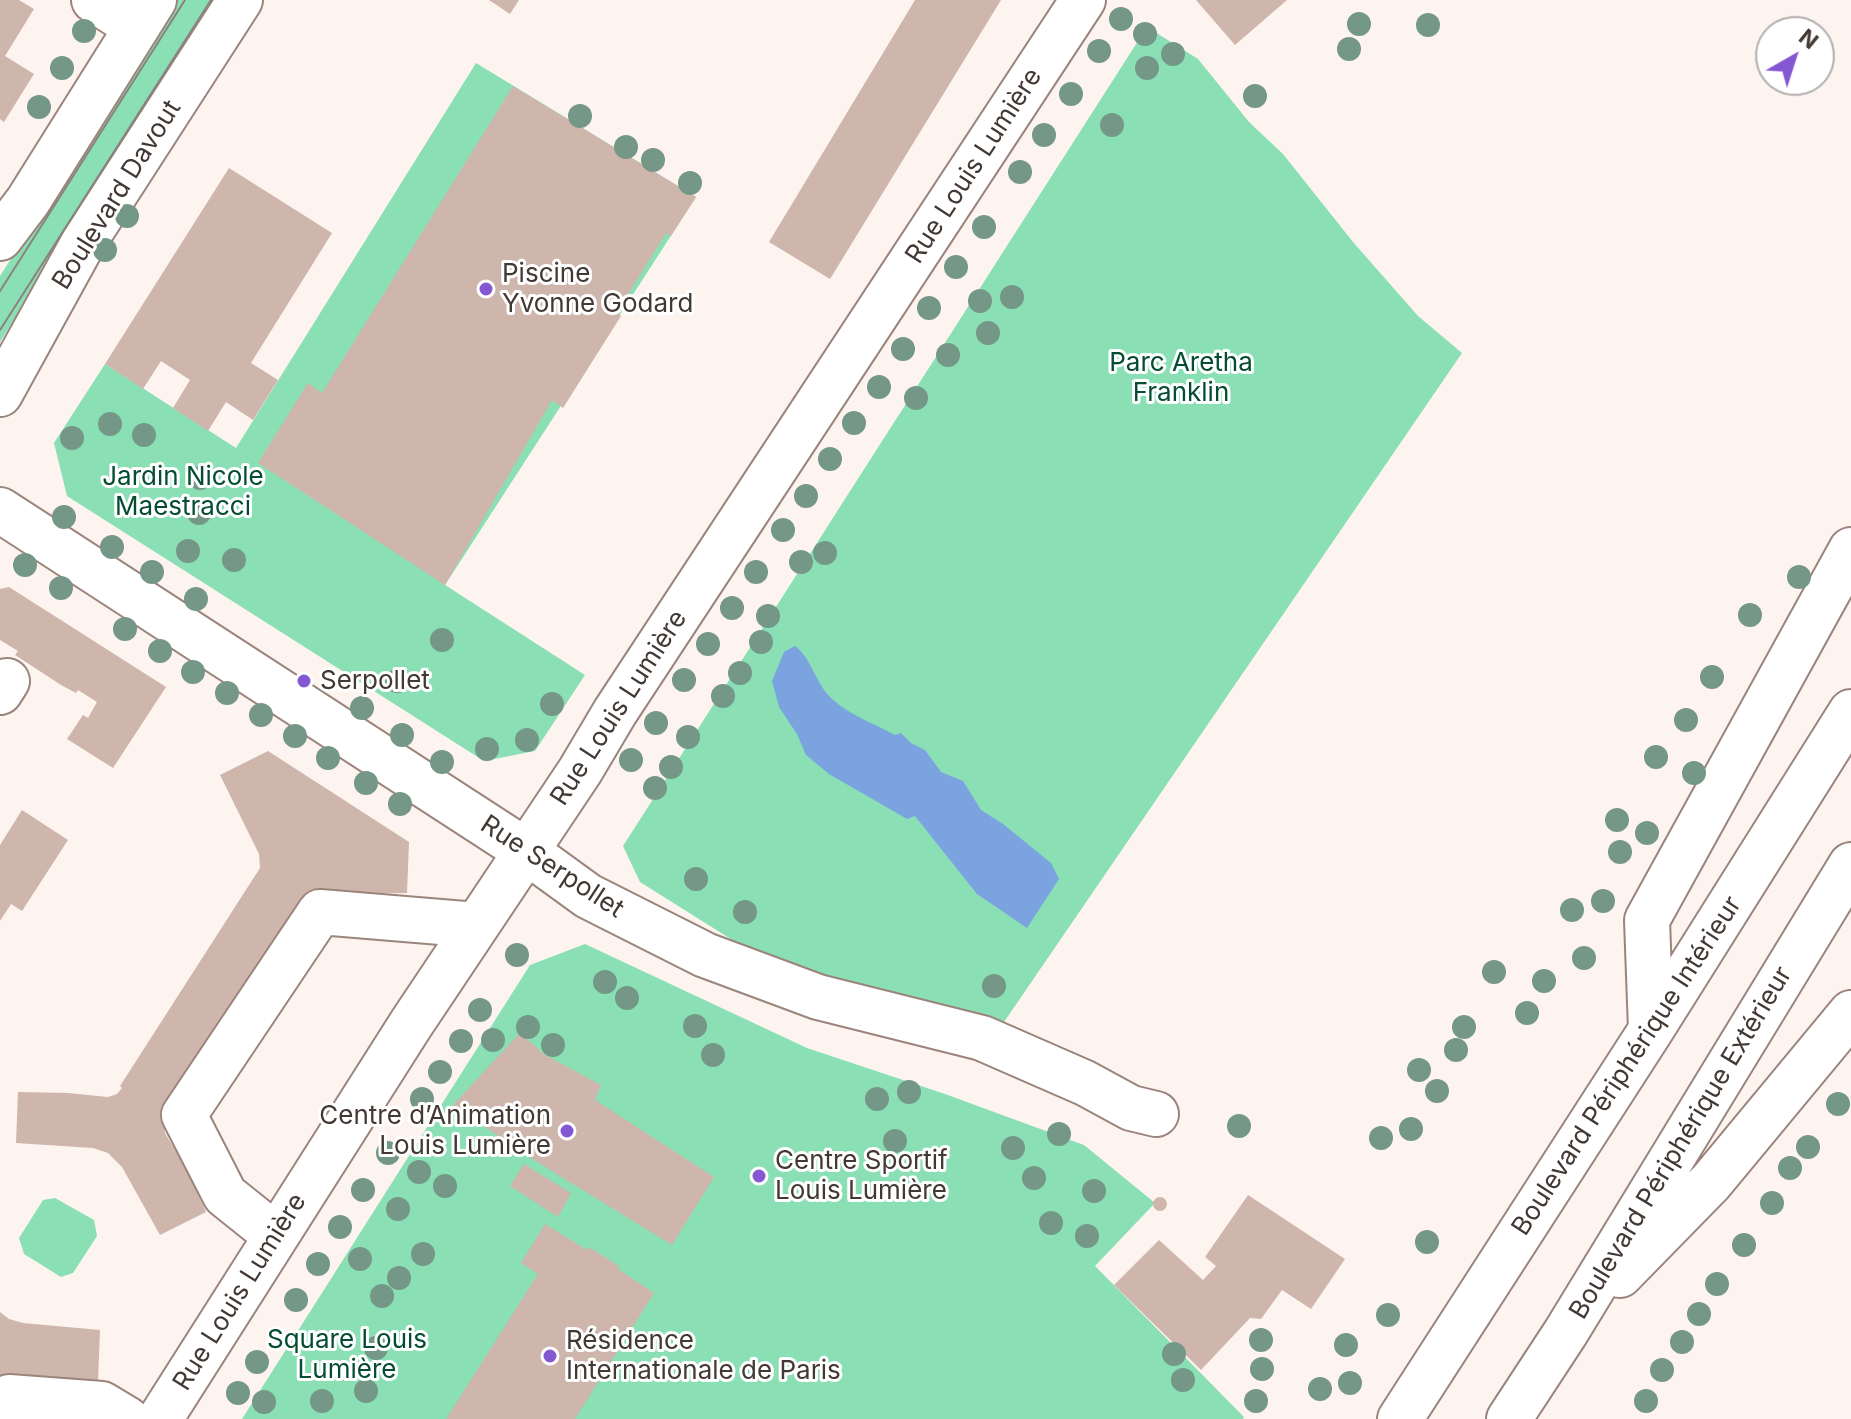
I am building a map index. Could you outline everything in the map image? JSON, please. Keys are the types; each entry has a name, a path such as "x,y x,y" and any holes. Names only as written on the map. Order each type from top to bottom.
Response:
{"main road":[{"path":"0,238 28,201 145,13 94,0"},
{"name":"Boulevard Davout","path":"0,394 82,245 240,0"},
{"name":"Rue Louis Lumière","path":"160,1419 275,1235 1083,0"},
{"name":"Rue Serpollet","path":"0,510 526,851 588,896 705,955 818,997 982,1038 1085,1083 1131,1108 1156,1114"},
{"path":"1651,1030 1647,920 1851,550"},
{"name":"Boulevard Périphérique Intérieur","path":"1400,1419 1651,1030 1851,712"},
{"name":"Boulevard Périphérique Extérieur","path":"1509,1419 1566,1332 1851,865"},
{"path":"275,1235 225,1195 184,1115 320,912 477,925"},
{"path":"1566,1332 1711,1182 1851,1013"},
{"path":"0,1412 9,1397 102,1404 127,1419"}],"green space":[{"path":"176,0 217,0 0,342 0,276"},
{"name":"Parc Aretha Franklin","path":"1147,27 1198,59 1249,122 1283,154 1353,242 1418,316 1462,353 1004,1022 912,1006 769,963 640,882 623,846"},
{"name":"Piscine Yvonne Godard","path":"476,63 696,197 445,585 585,675 535,751 484,761 67,496 54,443 105,364 236,448"},
{"name":"Centre Sportif Louis Lumière","path":"585,944 807,1048 1084,1145 1155,1203 1095,1266 1243,1419 242,1419 530,965"},
{"path":"55,1198 94,1220 97,1236 73,1273 61,1277 24,1254 19,1238 43,1200"}],"water":[{"path":"795,646 825,691 837,703 895,735 901,733 925,750 941,772 963,781 981,810 1051,863 1059,879 1027,928 977,894 915,816 907,819 829,774 806,755 797,734 779,707 772,681 784,652"}],"building":[{"path":"0,0 19,0 34,9 5,56 34,74 4,122 0,119"},
{"path":"489,0 519,0 510,14"},
{"path":"915,0 1001,0 830,279 769,242"},
{"path":"1196,0 1287,0 1235,45"},
{"name":"Piscine Yvonne Godard","path":"513,86 696,197 671,236 666,233 617,312 621,316 563,408 552,400 445,585 258,463 308,383 322,393"},
{"path":"229,168 332,233 251,363 278,380 253,420 226,402 208,431 173,408 190,380 161,361 143,389 105,364"},
{"path":"9,587 166,687 113,768 67,739 83,715 88,718 97,702 78,690 76,693 61,685 15,655 18,651 0,640 0,589"},
{"path":"268,751 409,842 407,893 315,891 304,898 163,1120 165,1133 206,1212 160,1235 122,1167 108,1153 93,1148 16,1143 18,1092 108,1097 122,1088 120,1086 260,868 259,854 220,775"},
{"path":"22,810 68,840 22,911 11,904 0,921 0,845"},
{"name":"Centre d’Animation Louis Lumière","path":"520,1033 545,1055 601,1085 595,1100 714,1177 672,1245 529,1157 453,1105"},
{"path":"524,1164 571,1193 558,1217 510,1186"},
{"path":"1248,1195 1345,1259 1311,1309 1282,1290 1261,1319 1250,1318 1201,1370 1114,1285 1159,1240 1203,1280 1216,1266 1205,1257"},
{"path":"1160,1197 1167,1204 1160,1211 1153,1204"},
{"name":"Résidence Internationale de Paris","path":"545,1224 587,1250 589,1247 654,1293 575,1419 446,1419 538,1274 521,1263"},
{"path":"0,1312 9,1319 23,1323 100,1330 98,1382 0,1380"}],"tram line":[{"path":"0,291 185,0"},
{"path":"0,330 211,0"}],"place":[{"name":"Piscine Yvonne Godard","path":"486,289"},
{"name":"Serpollet","path":"304,681"},
{"name":"Centre d’Animation Louis Lumière","path":"567,1131"},
{"name":"Centre Sportif Louis Lumière","path":"759,1176"},
{"name":"Résidence Internationale de Paris","path":"550,1356"}],"park label":[{"name":"Jardin Nicole Maestracci","path":"183,492"},
{"name":"Square Louis Lumière","path":"347,1355"}]}
